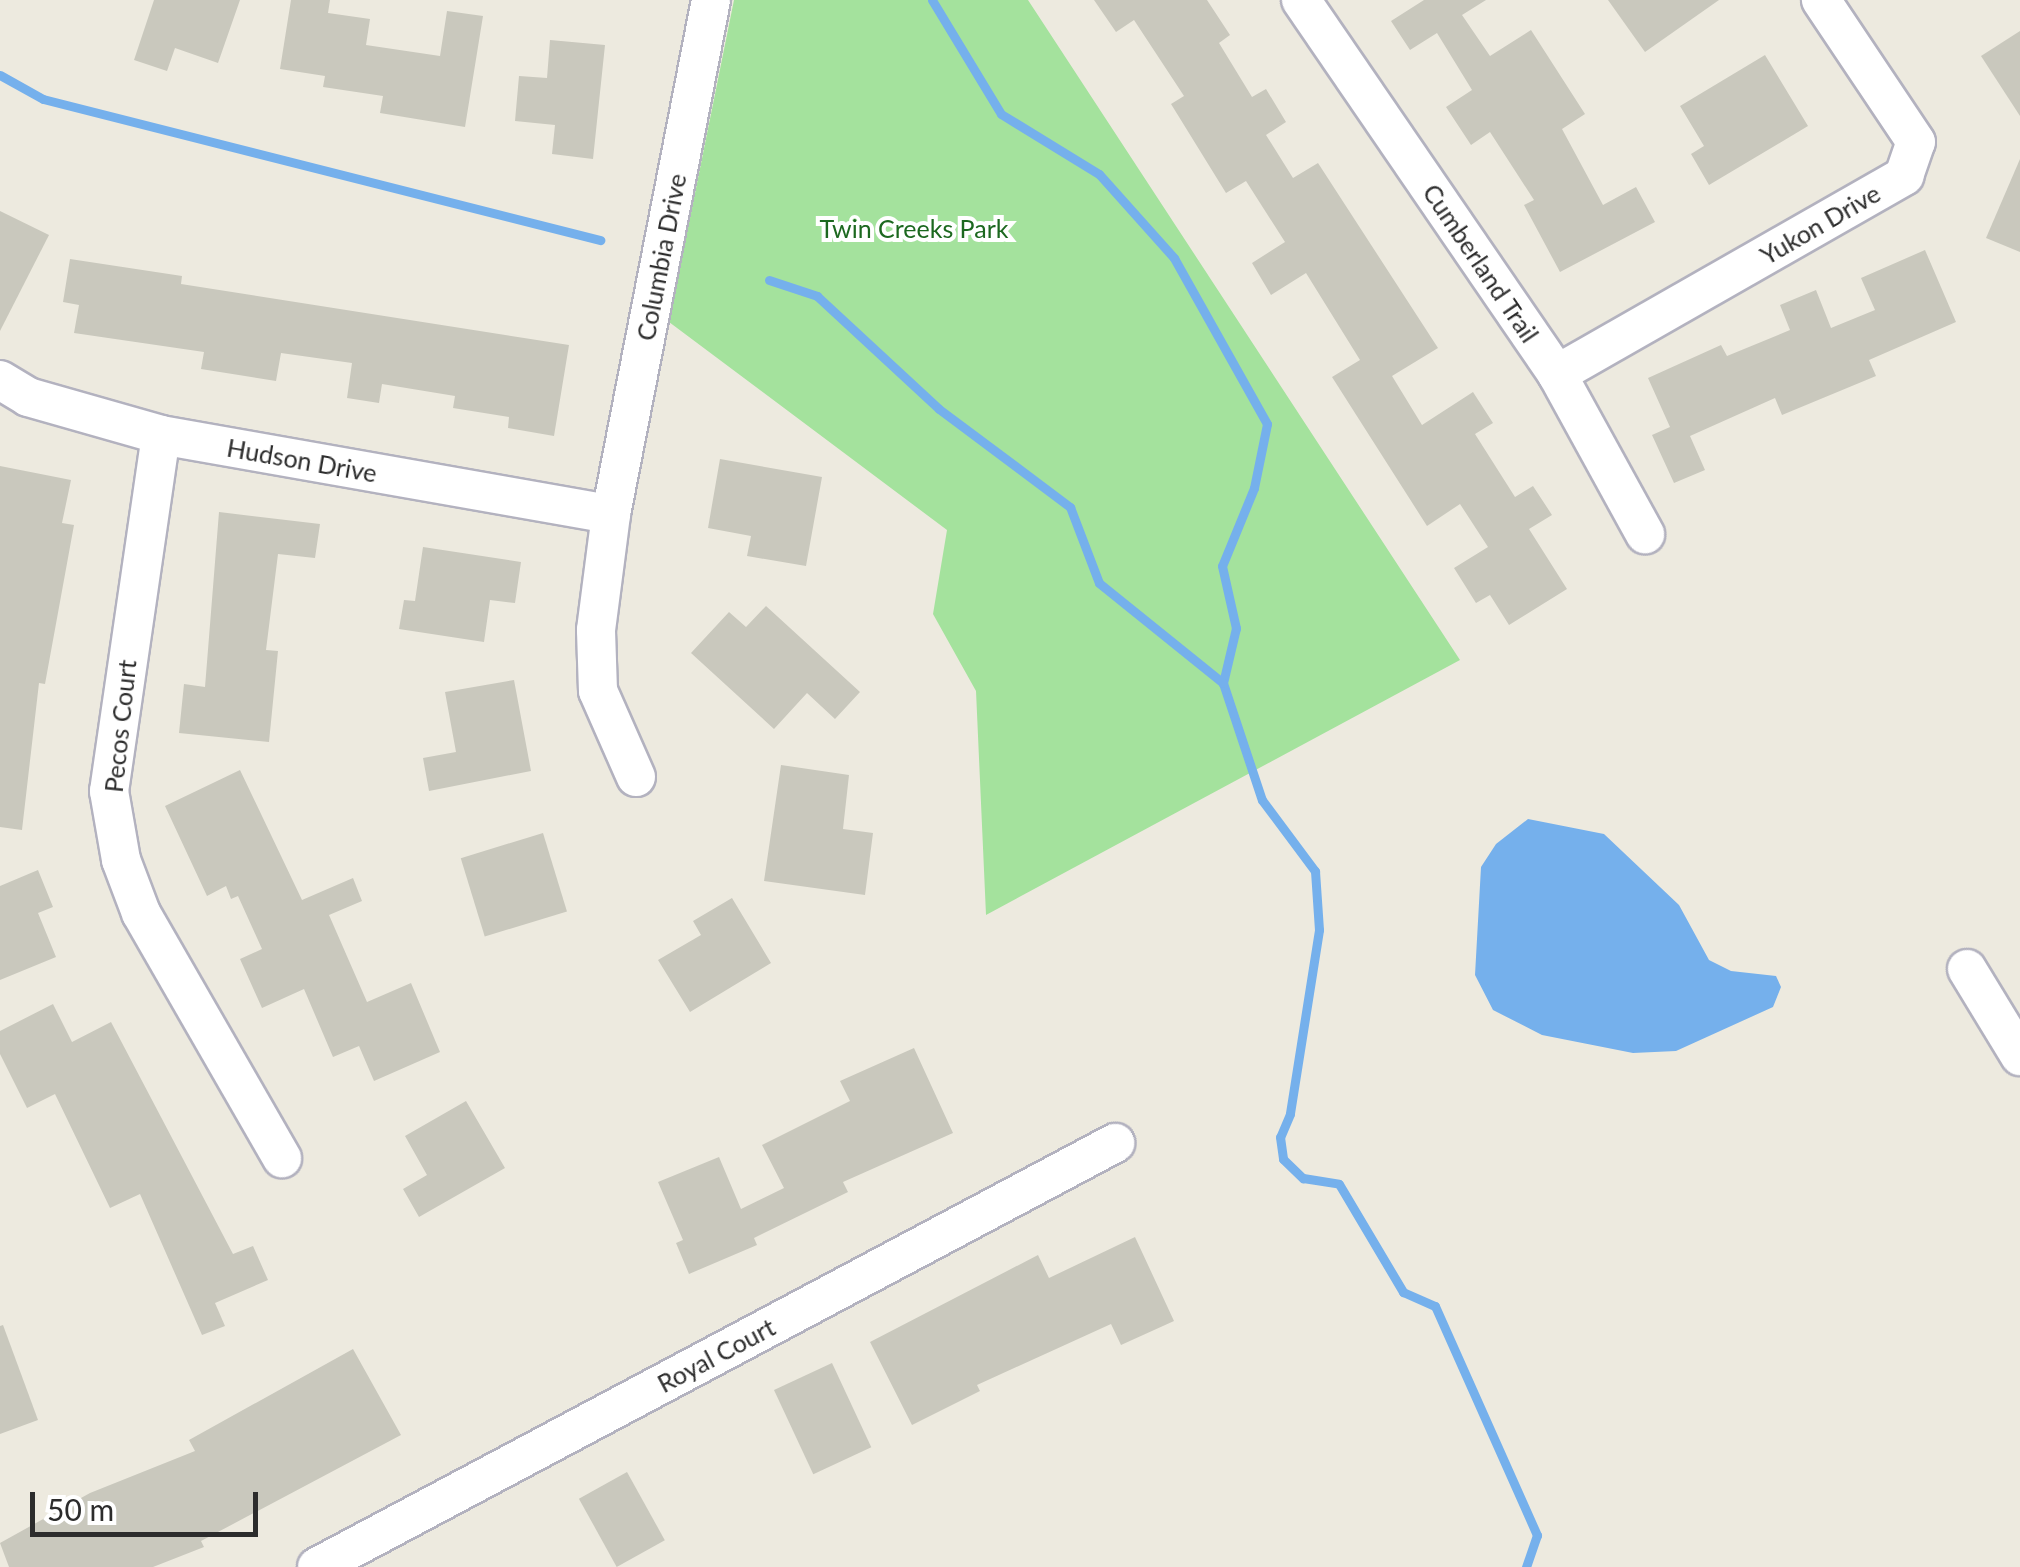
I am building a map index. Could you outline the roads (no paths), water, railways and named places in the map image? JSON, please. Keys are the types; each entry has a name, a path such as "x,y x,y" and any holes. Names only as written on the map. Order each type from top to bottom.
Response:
{"street":[{"name":"Columbia Drive","path":"636,778 598,691 596,630 611,514 711,0"},
{"name":"Cumberland Trail","path":"1301,0 1556,374 1646,534"},
{"name":"Yukon Drive","path":"1556,374 1904,176 1916,142 1821,0"},
{"name":"Hudson Drive","path":"0,380 28,397 161,435 611,514"},
{"name":"Pecos Court","path":"161,435 109,791 121,860 141,913 282,1158"},
{"path":"1967,969 2020,1056"},
{"name":"Royal Court","path":"317,1567 1115,1143"}],"water":[{"path":"1528,819 1604,834 1679,905 1709,960 1731,971 1776,976 1781,987 1773,1007 1676,1051 1633,1053 1542,1035 1493,1010 1475,975 1481,867 1496,844"}],"waterway":[{"path":"932,0 1001,114 1099,174 1174,258 1267,424 1254,488 1222,566 1236,628 1223,683 1262,800 1315,871 1319,930 1290,1114 1280,1137 1283,1159 1303,1178 1339,1184 1403,1292 1435,1306 1537,1535 1526,1567"},
{"path":"0,75 43,99 600,240"},
{"path":"769,280 817,296 939,409 1070,507 1099,583 1223,683"}],"park label":[{"name":"Twin Creeks Park","path":"914,228"}]}
